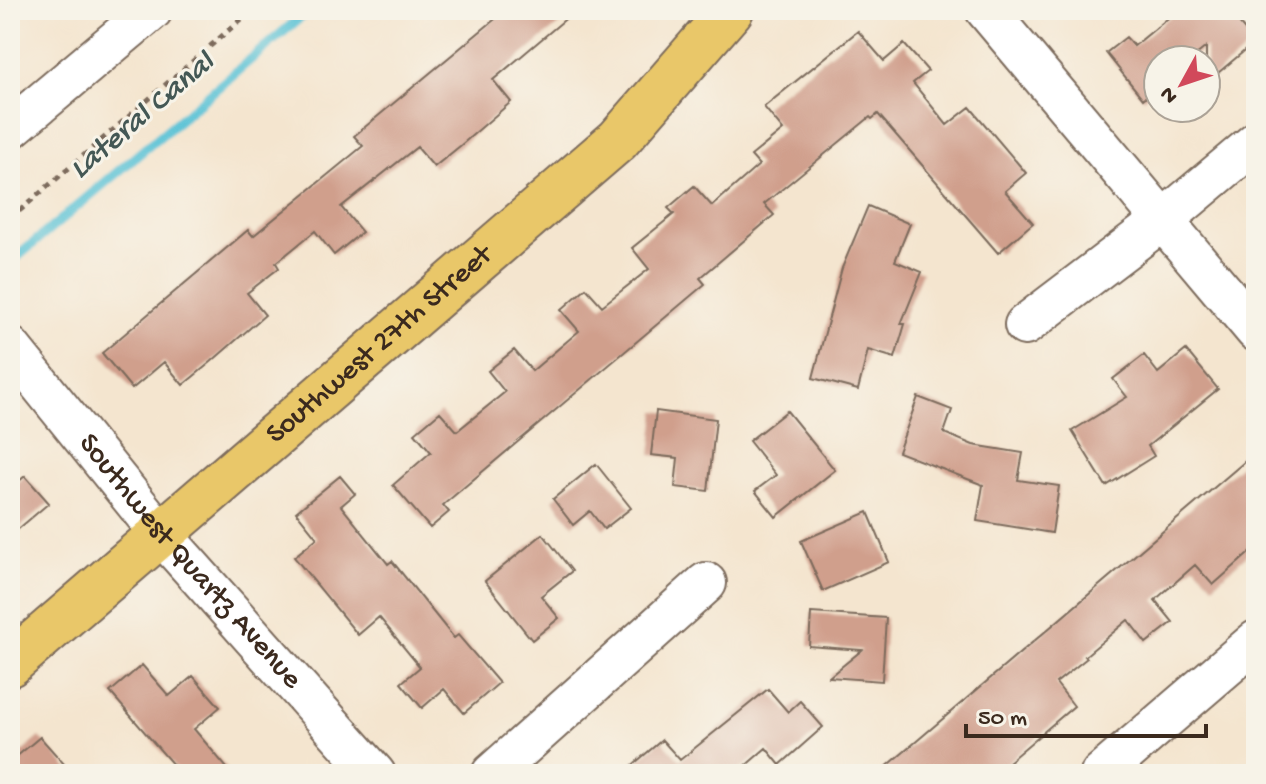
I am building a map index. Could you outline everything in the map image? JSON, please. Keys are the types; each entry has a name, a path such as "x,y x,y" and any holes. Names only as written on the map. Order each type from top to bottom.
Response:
{"main road":[{"name":"Southwest 27th Street","path":"10,664 618,140 731,10"}],"street":[{"path":"10,129 152,10"},
{"path":"986,10 1256,331"},
{"path":"1025,325 1163,220 1256,142"},
{"name":"Southwest Quartz Avenue","path":"10,347 161,534 375,774"},
{"path":"492,774 706,583"},
{"path":"1101,774 1256,641"}],"path":[{"path":"10,219 252,10"}],"building":[{"path":"506,10 576,10 493,80 511,102 460,146 434,167 417,147 341,207 362,232 334,255 315,231 276,263 279,268 247,293 265,315 211,362 183,385 164,362 132,389 102,353 248,230 253,236 363,146 354,136"},
{"path":"1178,10 1251,10 1237,21 1255,42 1222,70 1222,44 1142,44 1142,98 1106,53 1126,37 1134,46"},
{"path":"858,31 884,61 904,44 928,71 913,83 947,125 970,107 1026,173 1005,191 1033,223 998,253 878,114 872,119 870,117 764,204 774,215 700,278 705,284 443,505 449,512 430,528 393,485 431,452 415,433 440,412 457,431 505,392 488,371 514,350 532,371 579,331 561,310 586,288 602,306 649,269 632,248 674,214 668,208 694,186 712,206 759,165 751,156 783,130 764,107"},
{"path":"868,206 910,224 895,261 922,272 901,324 905,324 895,358 868,350 858,390 813,378 842,268"},
{"path":"1186,350 1218,389 1148,446 1154,456 1106,486 1072,431 1127,397 1113,379 1144,355 1158,373"},
{"path":"918,397 952,410 944,433 973,445 1023,453 1018,480 1059,486 1052,533 977,521 983,485 898,452"},
{"path":"656,411 716,419 708,491 675,487 678,458 651,455"},
{"path":"787,411 835,470 776,517 755,491 776,475 749,441"},
{"path":"1256,452 1256,547 1213,585 1195,565 1155,600 1173,622 1146,643 1128,620 1085,656 1087,658 1056,683 1074,706 994,774 878,774"},
{"path":"596,464 631,508 604,529 590,511 573,525 553,499"},
{"path":"25,476 49,503 10,536 10,489"},
{"path":"340,476 355,494 341,506 388,564 392,561 454,638 458,635 499,683 464,713 444,689 422,708 401,683 420,667 379,617 358,635 294,557 317,538 296,512"},
{"path":"868,512 889,562 823,591 801,541"},
{"path":"543,534 572,571 541,596 559,618 532,640 485,581"},
{"path":"811,613 886,618 882,681 829,677 862,650 809,646"},
{"path":"142,665 169,696 193,676 220,707 194,729 232,774 181,774 110,692"},
{"path":"768,689 788,712 800,701 823,727 780,765 766,748 736,774 622,774 662,740 680,760"},
{"path":"40,737 73,774 10,774 10,762"}],"waterway":[{"name":"Lateral Canal","path":"10,263 309,10"}]}
